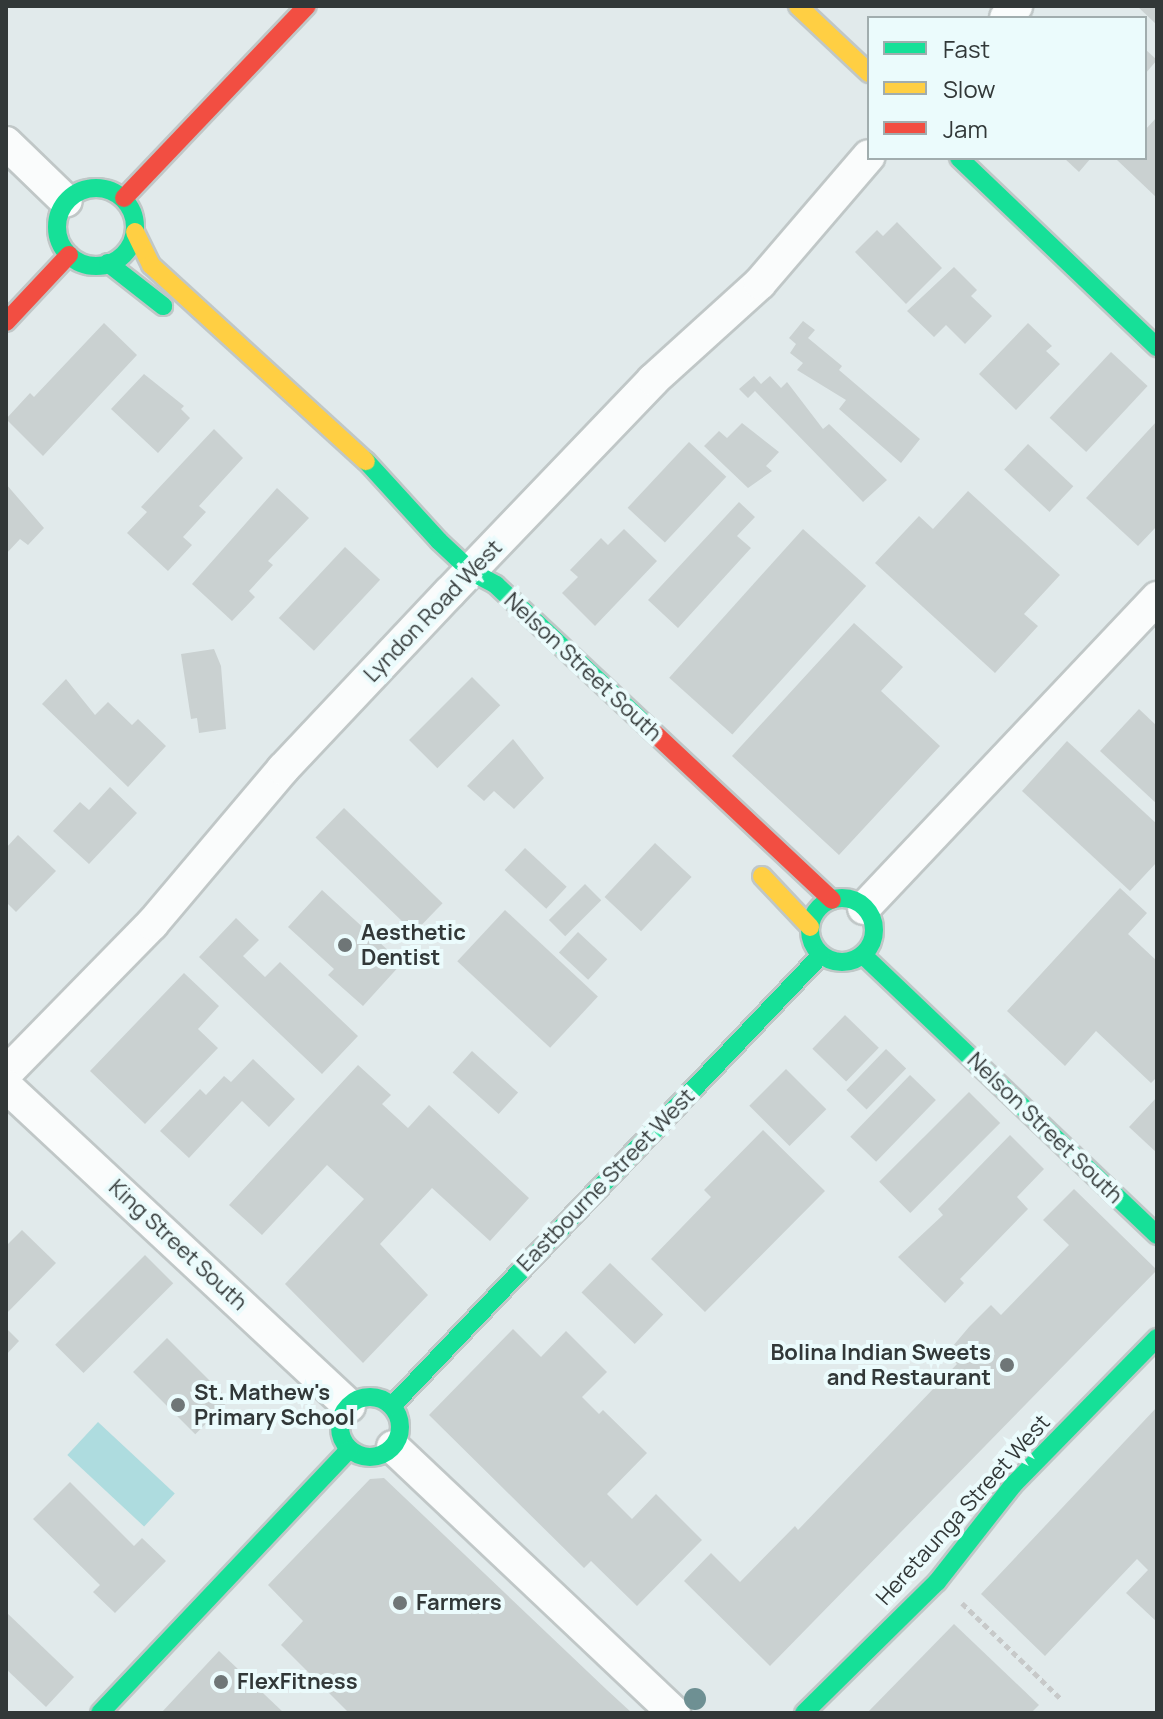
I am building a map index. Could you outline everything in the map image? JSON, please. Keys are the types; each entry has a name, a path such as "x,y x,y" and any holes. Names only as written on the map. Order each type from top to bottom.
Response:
{"main road":[{"path":"124,198 307,6"},
{"path":"798,6 867,71"},
{"path":"961,160 1157,347"},
{"path":"100,189 124,198 135,232 125,254 108,263 92,265 69,255 57,226 66,201 100,189"},
{"name":"Nelson Street South","path":"135,232 151,265 381,474 465,578 528,644"},
{"path":"6,322 69,255"},
{"path":"108,263 132,277 181,323"},
{"name":"Nelson Street South","path":"395,524 465,578 496,585 832,900"},
{"path":"748,862 810,927 821,955 846,962 863,955 874,926 864,908 846,898 832,900 819,908 810,927"},
{"name":"Eastbourne Street West","path":"392,1406 821,955"},
{"name":"Nelson Street South","path":"863,955 1157,1235"},
{"name":"Heretaunga Street West","path":"804,1713 937,1582 1013,1485 1157,1338"},
{"path":"370,1397 392,1406 400,1426 393,1447 376,1457 349,1450 340,1428 349,1406 370,1397"},
{"path":"100,1713 349,1450"}],"street":[{"path":"6,143 66,201"},
{"name":"Lyndon Road West","path":"6,1073 152,924 283,769 653,380 760,283 867,158"},
{"path":"864,908 1157,598"},
{"name":"King Street South","path":"6,1086 349,1406"},
{"path":"393,1447 674,1713"}],"path":[{"path":"968,1608 1062,1700"}],"shaded area":[{"path":"98,1422 175,1494 144,1527 67,1455"}],"building":[{"path":"1137,6 1157,6 1157,25"},
{"path":"1147,51 1157,60 1147,72"},
{"path":"1157,117 1157,198 1117,160 1147,160 1147,128"},
{"path":"1066,160 1089,160 1079,172"},
{"path":"897,222 942,268 906,304 855,252 877,230 883,236"},
{"path":"954,267 977,290 971,296 992,316 965,344 946,325 934,337 907,311"},
{"path":"803,321 815,330 808,338 842,366 839,370 920,439 901,463 839,409 846,400 797,370 803,363 790,353 796,344 789,338"},
{"path":"104,323 137,355 43,456 6,419 30,393 34,397"},
{"path":"1028,323 1052,346 1046,351 1060,364 1016,410 979,374"},
{"path":"1111,352 1148,386 1086,452 1050,418"},
{"path":"144,374 184,406 181,409 190,418 158,453 111,409"},
{"path":"754,376 761,384 770,376 781,388 787,382 823,429 829,424 887,480 863,502 755,391 748,398 739,389"},
{"path":"1157,421 1157,526 1138,546 1086,498"},
{"path":"742,423 779,452 766,466 772,471 748,488 704,446 719,431 727,438"},
{"path":"214,429 243,458 199,506 206,512 183,537 192,545 168,571 127,533 147,512 141,507"},
{"path":"689,442 726,477 665,543 628,508"},
{"path":"1028,444 1073,486 1049,512 1004,470"},
{"path":"6,484 44,528 28,545 20,539 6,554"},
{"path":"277,488 309,518 268,561 273,565 249,591 255,597 232,621 192,584"},
{"path":"968,491 1060,575 1024,614 1038,626 995,673 875,563 919,516 933,529"},
{"path":"739,502 755,517 737,536 751,548 678,628 648,600"},
{"path":"624,529 657,561 595,626 562,593 578,577 570,570 601,538 608,545"},
{"path":"803,529 866,586 732,735 669,678"},
{"path":"345,547 380,580 314,651 279,618"},
{"path":"854,623 903,667 881,691 940,746 839,855 732,756"},
{"path":"214,649 221,666 226,729 199,733 197,718 191,719 181,654"},
{"path":"472,677 500,705 437,768 409,740"},
{"path":"66,679 95,715 108,702 132,725 138,719 166,746 128,787 42,704"},
{"path":"1139,709 1157,726 1157,804 1100,751"},
{"path":"513,739 544,778 514,809 494,791 484,801 467,786"},
{"path":"1067,741 1157,824 1157,862 1130,891 1022,791"},
{"path":"110,787 137,813 89,864 53,831 80,802 89,810"},
{"path":"344,808 443,903 414,933 316,837"},
{"path":"18,835 56,871 16,912 6,902 6,848"},
{"path":"655,843 692,877 641,931 605,897"},
{"path":"525,848 567,887 546,909 505,870"},
{"path":"585,884 601,900 565,936 549,920"},
{"path":"1120,888 1147,913 1128,934 1157,961 1157,1077 1151,1083 1096,1031 1065,1066 1007,1011"},
{"name":"Aesthetic Dentist","path":"322,890 402,963 363,1006 328,975 334,969 288,927"},
{"path":"505,910 598,997 550,1048 457,961"},
{"path":"236,918 259,940 243,956 265,977 280,962 358,1036 322,1074 199,957"},
{"path":"578,932 607,959 588,980 559,952"},
{"path":"184,973 219,1006 198,1029 218,1048 145,1124 90,1071"},
{"path":"845,1015 879,1048 846,1081 812,1049"},
{"path":"886,1049 906,1068 867,1109 846,1090"},
{"path":"472,1051 518,1092 499,1114 453,1073"},
{"path":"253,1059 295,1099 269,1127 242,1101 189,1158 160,1131 200,1089 206,1095 224,1076 231,1082"},
{"path":"358,1065 391,1095 382,1104 408,1128 429,1105 529,1198 490,1241 432,1188 380,1244 428,1295 363,1363 285,1284 364,1199 327,1165 262,1235 229,1205"},
{"path":"786,1069 826,1109 790,1146 749,1106"},
{"path":"910,1075 936,1100 876,1162 850,1137"},
{"path":"969,1092 1000,1123 910,1213 879,1182"},
{"path":"1157,1097 1157,1153 1129,1127"},
{"path":"763,1130 825,1191 705,1312 651,1259 711,1197 704,1190"},
{"path":"1010,1135 1044,1169 1017,1197 1028,1209 960,1279 964,1283 945,1303 898,1257 943,1215 938,1209"},
{"path":"1074,1189 1157,1270 770,1666 684,1581 711,1553 740,1582 795,1526 798,1530 957,1364 947,1353 969,1327 991,1305 1001,1315 1069,1245 1043,1220"},
{"path":"22,1230 56,1263 6,1314 6,1246"},
{"path":"145,1255 173,1283 83,1373 55,1345"},
{"path":"610,1263 663,1314 635,1344 582,1292"},
{"path":"6,1328 19,1341 6,1355"},
{"path":"513,1329 541,1357 566,1331 607,1372 582,1397 599,1414 603,1410 647,1453 607,1494 632,1519 656,1494 702,1540 637,1606 591,1561 584,1568 429,1415"},
{"path":"167,1338 229,1400 195,1434 133,1372"},
{"path":"1157,1407 1157,1622 1126,1593 1148,1570 1137,1559 1045,1656 981,1594"},
{"name":"Farmers","path":"384,1478 632,1713 349,1713 281,1645 303,1621 268,1585 370,1479"},
{"path":"70,1482 134,1546 142,1538 166,1561 115,1613 93,1592 100,1585 33,1519"},
{"path":"6,1612 74,1677 46,1707 6,1669"},
{"path":"954,1624 1039,1705 1031,1713 867,1713"},
{"name":"FlexFitness","path":"219,1651 284,1713 161,1713"}],"traffic: fast":[{"path":"961,160 1157,347"},
{"path":"96,188 111,191 123,200 132,212 135,227 132,242 123,254 111,263 96,266 81,263 69,254 60,242 57,227 60,212 69,200 81,191 96,188"},
{"path":"108,263 163,306"},
{"path":"366,461 439,541 472,572 496,585 651,730"},
{"path":"842,898 865,907 874,930 865,953 842,962 819,953 810,930 819,907 842,898"},
{"path":"392,1406 821,955"},
{"path":"863,955 1157,1235"},
{"path":"804,1713 937,1582 1013,1485 1157,1338"},
{"path":"370,1397 382,1399 391,1406 398,1415 400,1427 398,1439 391,1448 382,1455 370,1457 358,1455 349,1448 342,1439 340,1427 342,1415 349,1406 358,1399 370,1397"},
{"path":"100,1713 349,1450"}],"traffic: slow":[{"path":"798,6 867,71"},
{"path":"135,232 151,265 366,461"},
{"path":"762,876 810,927"}],"traffic: jam":[{"path":"124,198 307,6"},
{"path":"6,322 69,255"},
{"path":"651,730 832,900"}],"place":[{"name":"Aesthetic Dentist","path":"345,945"},
{"name":"Bolina Indian Sweets and Restaurant","path":"1007,1365"},
{"name":"St. Mathew's Primary School","path":"178,1405"},
{"name":"Farmers","path":"400,1603"},
{"name":"FlexFitness","path":"221,1682"}]}
